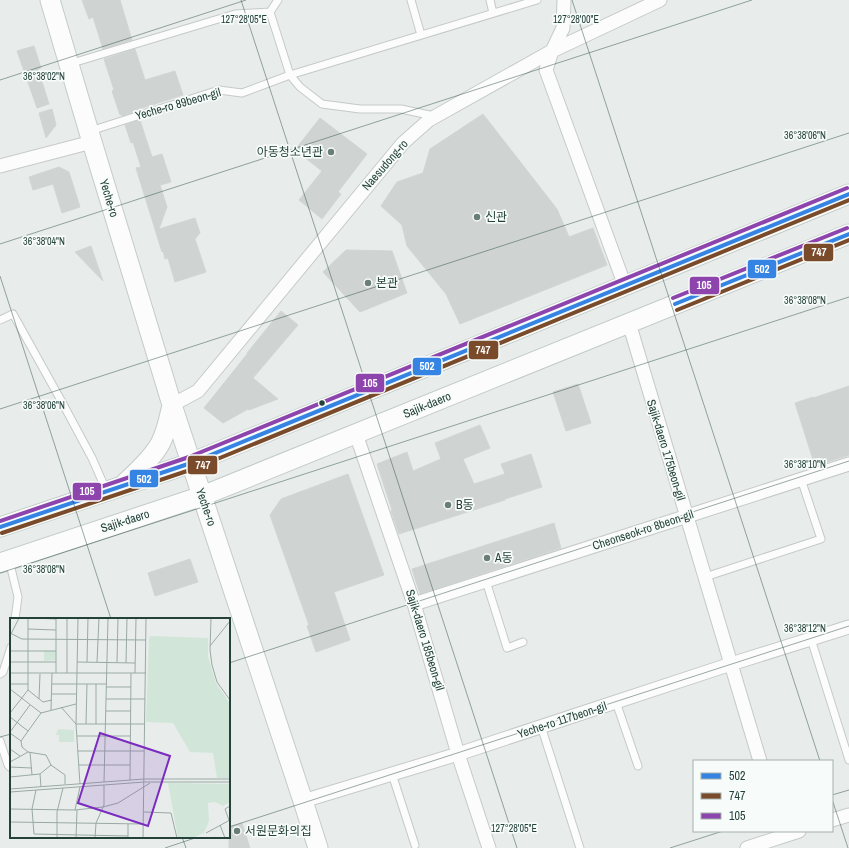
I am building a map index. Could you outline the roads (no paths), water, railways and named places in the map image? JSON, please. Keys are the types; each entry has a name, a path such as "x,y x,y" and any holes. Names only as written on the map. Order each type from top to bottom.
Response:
{"main road":[{"name":"Yeche-ro","path":"53,1 90,137 172,405 304,801 318,848"},
{"path":"0,527 191,464 849,194"},
{"name":"Sajik-daero","path":"5,561 202,496 849,234"},
{"path":"113,490 132,476 148,460 161,443 168,426 172,405"}],"street":[{"path":"564,0 563,28 552,51 546,70 625,286"},
{"name":"Naesudong-ro","path":"172,405 198,391 403,143 429,120 552,51 660,0"},
{"path":"0,166 90,137"},
{"name":"Sajik-daero 175beon-gil","path":"629,323 760,760"},
{"name":"Sajik-daero 185beon-gil","path":"356,434 414,604 458,754 489,848"},
{"name":"Cheonseok-ro 8beon-gil","path":"414,604 849,464"},
{"name":"Yeche-ro 117beon-gil","path":"304,801 458,754 731,664 849,627"},
{"path":"833,820 849,815"},
{"path":"747,848 783,838 797,832"}],"lane":[{"path":"270,12 278,0"},
{"path":"411,0 421,36"},
{"path":"490,0 493,13"},
{"name":"Yeche-ro 89beon-gil","path":"90,137 219,90 242,93 290,76 537,0"},
{"path":"69,64 235,14 270,12"},
{"path":"270,12 290,76 300,88 322,104 360,109 401,109 436,117"},
{"path":"0,320 13,314 88,451 105,486 113,490"},
{"path":"705,576 821,539 801,479"},
{"path":"5,561 18,597 16,618"},
{"path":"486,581 507,648 523,642"},
{"path":"811,639 849,760"},
{"path":"0,674 3,672 10,650"},
{"path":"616,702 638,766"},
{"path":"541,726 580,848"},
{"path":"0,741 10,767"},
{"path":"392,774 415,845"}],"place":[{"name":"아동청소년관","path":"331,152"},
{"name":"신관","path":"477,217"},
{"name":"본관","path":"368,283"},
{"name":"B동","path":"448,505"},
{"name":"A동","path":"487,558"},
{"name":"서원문화의집","path":"237,831"}]}
